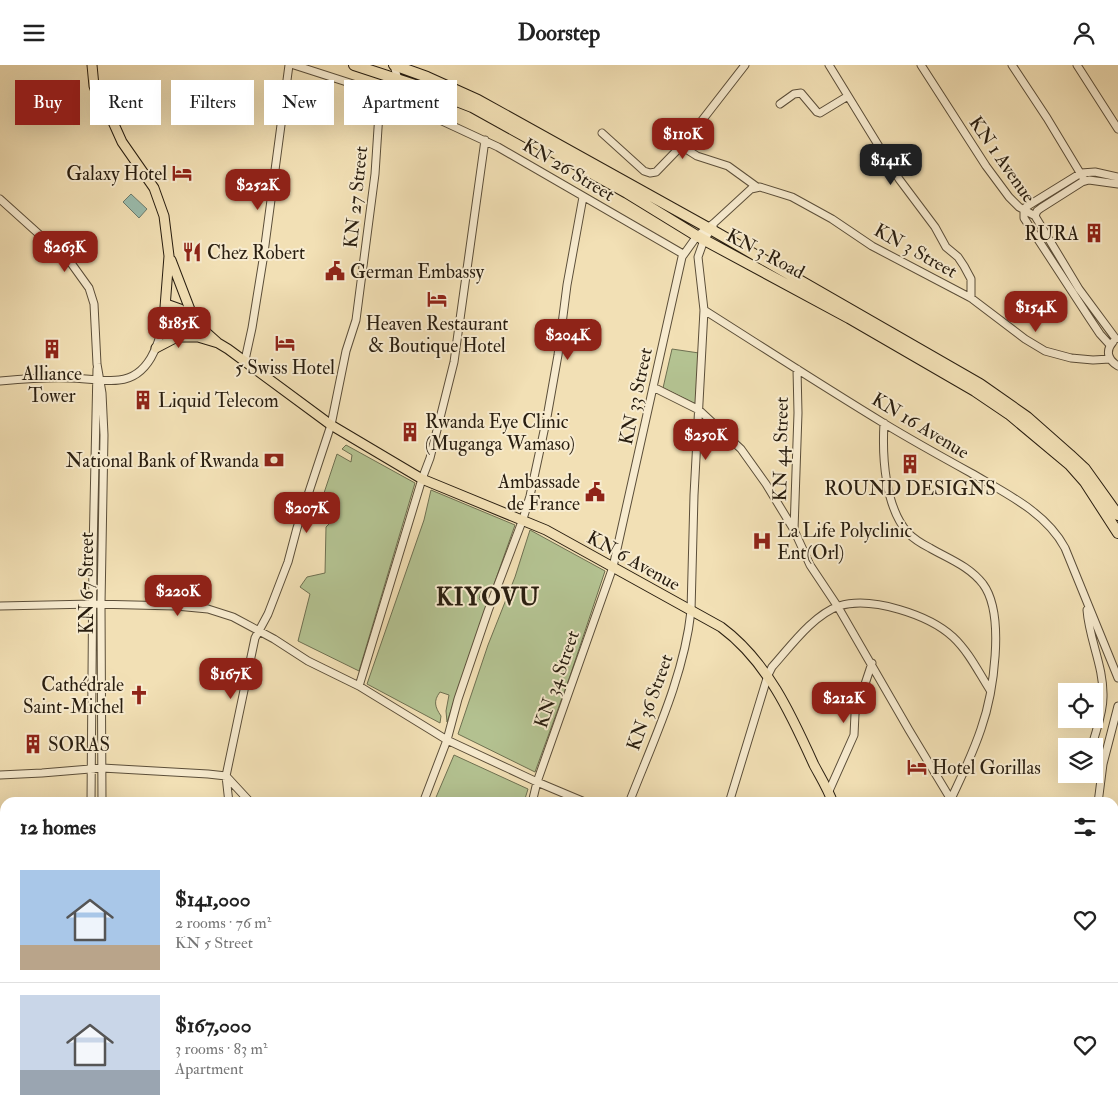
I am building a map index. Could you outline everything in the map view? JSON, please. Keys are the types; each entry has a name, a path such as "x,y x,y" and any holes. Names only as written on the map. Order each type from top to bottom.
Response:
{"highway":[{"name":"KN 3 Road","path":"354,65 398,80"},
{"name":"KN 3 Road","path":"394,65 428,77 478,100 711,227 980,384 1048,434 1084,469 1118,515"},
{"name":"KN 3 Road","path":"457,101 472,107 627,193 700,238 849,318 975,391 1009,414 1070,465 1085,482 1118,533"}],"main road":[{"path":"92,65 94,86 100,103 113,122 122,142 154,189 160,202 166,227 169,256 164,320"},
{"path":"169,256 194,320"},
{"name":"KN 6 Avenue","path":"166,304 180,309 218,343 245,360 331,425 422,479 546,530 736,637 768,675 796,724 830,797"},
{"name":"KN 6 Avenue","path":"164,320 198,337 218,343"},
{"path":"156,348 177,337 198,337"}],"street":[{"path":"245,360 263,259 289,65"},
{"name":"KN 26 Street","path":"294,65 344,81"},
{"path":"394,65 398,80"},
{"path":"602,133 644,171 656,172 686,141 745,65"},
{"path":"828,65 900,179 935,227 946,247 958,257 964,266 971,279 971,298"},
{"name":"KN 1 Avenue","path":"921,65 986,166 1009,197 1024,210 1024,218 1100,334 1110,345"},
{"path":"1012,65 1085,181"},
{"path":"1077,65 1118,129"},
{"path":"780,104 794,94 801,93 820,113 848,96"},
{"name":"KN 27 Street","path":"228,797 226,776 255,638 268,614 288,563 297,528 331,425 346,351 356,320 375,174 378,125"},
{"name":"KN 26 Street","path":"451,125 508,152 683,255"},
{"path":"359,686 430,458 454,362 484,140"},
{"name":"KN 3 Street","path":"686,141 686,149 696,156 728,166 757,187 792,197 832,219 872,246 971,298 1025,339 1045,351 1071,358 1110,359"},
{"path":"1118,177 1095,172 1081,173 1024,210 1035,216 1041,208 1075,185 1085,181 1118,185"},
{"path":"704,310 697,263 700,238 751,189 757,187"},
{"path":"425,797 447,741 458,699 488,611 523,519 547,417 558,355 567,285 584,197"},
{"name":"KN 67 Street","path":"0,199 71,263 89,288 94,304 98,379 104,435 101,604 102,797"},
{"name":"KN 1 Avenue","path":"1035,216 1084,296 1117,339"},
{"name":"KN 33 Street","path":"613,567 683,255 700,238"},
{"name":"KN 16 Avenue","path":"704,310 884,423 1024,505 1038,516 1062,542 1118,678"},
{"name":"KN 36 Street","path":"631,797 679,672 688,637 691,611 694,495 704,310"},
{"path":"0,381 54,377 120,380 136,374 145,367 156,348 164,320"},
{"path":"1117,339 1110,345 1108,354 1110,359 1118,366"},
{"name":"KN 44 Street","path":"794,530 798,422 797,369"},
{"name":"KN 67 Street","path":"91,797 94,434 98,379"},
{"path":"653,387 699,410 741,449 766,484 794,530 810,565 872,663 909,730 950,797"},
{"path":"884,423 884,461 898,518 909,534 916,540 956,561 974,575 985,587 994,610 996,634 994,670 982,728 954,797"},
{"path":"94,434 104,435"},
{"name":"KN 34 Street","path":"533,797 537,782 613,567"},
{"path":"0,606 93,603 176,606 208,609 233,617 274,639 308,661 359,686 447,741 573,797"},
{"path":"731,797 772,667 808,627 838,607 855,604 879,606 910,613 934,623 953,637 959,644 990,690"},
{"path":"1086,604 1088,626 1100,674 1103,698 1094,738"},
{"path":"829,791 854,735 855,714 872,663"},
{"path":"1099,797 1103,764 1118,706"},
{"path":"0,775 91,768 208,774 226,776 245,797"}],"green space":[{"path":"672,349 699,353 696,404 663,388"},
{"path":"346,445 415,483 359,671 298,641 310,594 300,587 307,577 325,573 326,527 335,518 337,510 320,505 337,454 351,462 352,455 342,449"},
{"path":"431,490 515,525 492,590 482,588 479,599 487,605 447,722 446,711 449,695 440,692 436,698 436,707 441,716 440,723 367,684 424,520"},
{"path":"530,530 605,571 535,772 458,734"},
{"path":"454,755 528,789 526,797 436,797"}],"shaded area":[{"path":"131,194 147,209 139,218 123,202"}],"place":[{"name":"Galaxy Hotel","path":"182,173"},
{"name":"RURA","path":"1094,233"},
{"name":"Chez Robert","path":"192,252"},
{"name":"German Embassy","path":"335,271"},
{"name":"Heaven Restaurant & Boutique Hotel","path":"437,299"},
{"name":"5 Swiss Hotel","path":"285,343"},
{"name":"Alliance Tower","path":"52,349"},
{"name":"Liquid Telecom","path":"143,400"},
{"name":"Rwanda Eye Clinic (Muganga Wamaso)","path":"410,432"},
{"name":"National Bank of Rwanda","path":"274,460"},
{"name":"ROUND DESIGNS","path":"910,464"},
{"name":"Ambassade de France","path":"595,492"},
{"name":"La Life Polyclinic Ent(Orl)","path":"762,541"},
{"name":"Cathédrale Saint-Michel","path":"139,695"},
{"name":"SORAS","path":"33,744"},
{"name":"Hotel Gorillas","path":"917,767"}],"district":[{"name":"KIYOVU","path":"488,597"}]}
